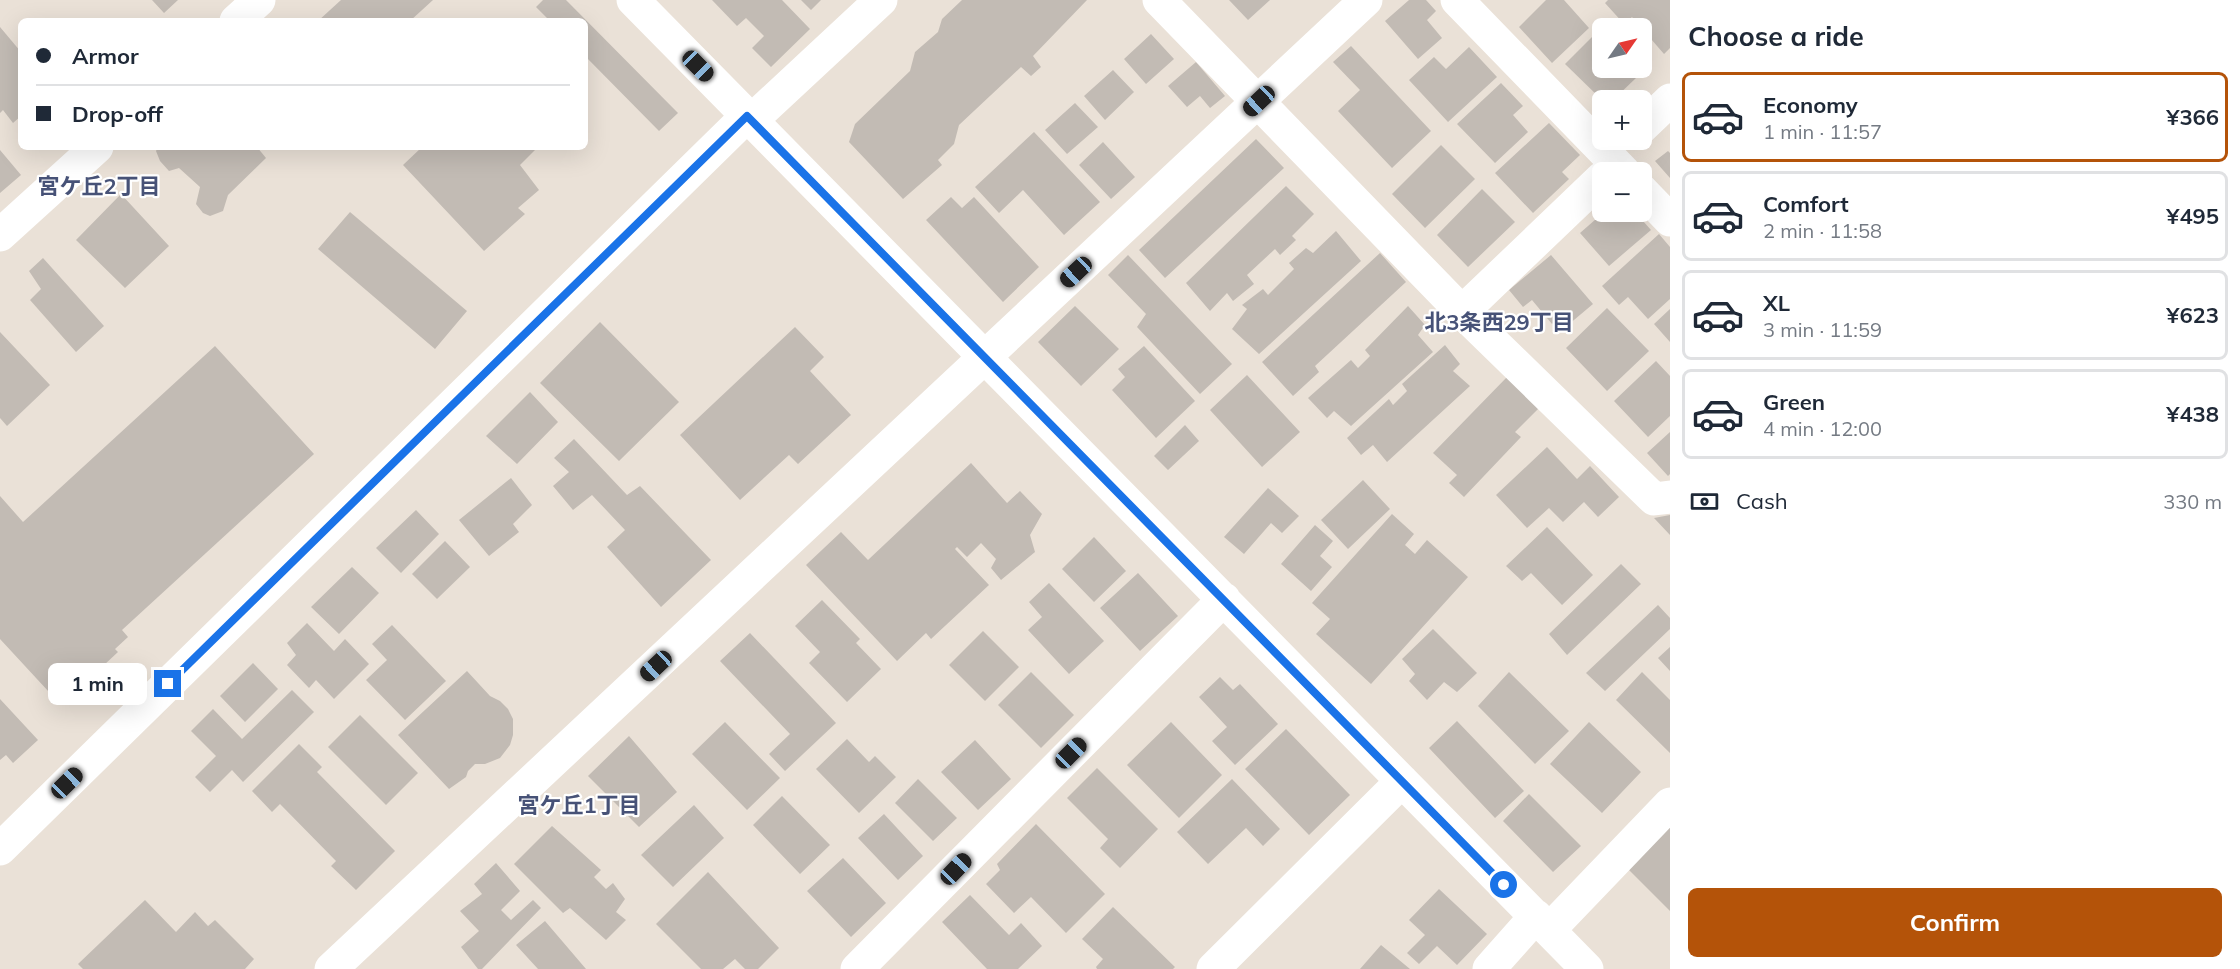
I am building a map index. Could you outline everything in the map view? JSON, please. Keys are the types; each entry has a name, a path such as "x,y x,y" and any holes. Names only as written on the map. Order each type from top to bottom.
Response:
{"street":[{"path":"239,18 259,0"},
{"path":"633,0 1587,969"},
{"path":"0,849 749,118 881,0"},
{"path":"1158,0 1259,101 1461,312 1654,499 1670,497"},
{"path":"331,969 1366,0"},
{"path":"1457,0 1613,162"},
{"path":"1652,117 1670,100"},
{"path":"0,236 94,150"},
{"path":"1461,312 1592,186"},
{"path":"1652,201 1670,220"},
{"path":"857,969 1224,599"},
{"path":"1213,969 1402,781"},
{"path":"1489,969 1670,804"}],"building":[{"path":"152,0 178,0 164,13"},
{"path":"341,0 433,0 413,18 321,18"},
{"path":"543,0 566,0 584,18 547,18 536,7"},
{"path":"712,0 782,0 810,29 771,67 752,48 764,36 746,18 737,26"},
{"path":"801,0 821,0 811,10"},
{"path":"962,0 1087,0 1033,56 1041,67 1031,76 1021,67 959,125 954,144 938,160 942,165 903,199 849,142 855,124 910,71 915,52 938,32 942,19"},
{"path":"1229,0 1270,0 1248,20"},
{"path":"1409,0 1426,0 1436,11 1427,20 1442,38 1418,59 1385,21"},
{"path":"1546,0 1564,0 1589,28 1552,63 1519,27"},
{"path":"1608,0 1670,0 1670,48 1664,54 1652,40 1652,18 1619,18 1605,3"},
{"path":"588,22 678,113 659,131 588,59"},
{"path":"0,27 18,48 18,119 13,123 3,110 0,113"},
{"path":"1151,34 1174,59 1146,84 1124,59"},
{"path":"1592,37 1592,78 1636,78 1623,90 1592,90 1565,64"},
{"path":"1351,46 1431,131 1392,168 1338,111 1360,90 1333,62"},
{"path":"1469,47 1497,77 1448,122 1409,80 1434,57 1446,69"},
{"path":"1196,62 1225,96 1210,108 1200,96 1187,107 1168,86"},
{"path":"1113,70 1134,92 1105,120 1084,96"},
{"path":"1501,83 1523,106 1513,115 1528,132 1495,163 1457,124"},
{"path":"1075,103 1098,127 1067,154 1045,130"},
{"path":"1549,123 1580,155 1562,172 1569,179 1533,213 1495,173"},
{"path":"1034,132 1100,202 1064,235 1023,190 999,213 975,187"},
{"path":"1256,139 1284,168 1165,278 1139,250"},
{"path":"1103,142 1135,177 1111,199 1079,165"},
{"path":"1441,145 1475,179 1425,228 1392,194"},
{"path":"0,150 21,175 0,193"},
{"path":"259,150 266,158 228,195 223,211 210,216 203,213 196,204 200,187 179,168 169,171 160,161 156,151"},
{"path":"419,150 535,150 520,165 539,190 518,208 525,214 484,251 403,165"},
{"path":"1668,151 1670,153 1670,178 1655,161"},
{"path":"1286,186 1314,214 1292,236 1296,240 1280,255 1275,249 1247,275 1254,284 1233,301 1227,293 1210,311 1186,283"},
{"path":"1482,189 1515,222 1468,267 1437,235"},
{"path":"121,194 169,246 125,288 76,240"},
{"path":"951,197 962,208 974,197 1039,267 1003,302 926,220"},
{"path":"350,212 467,311 435,349 318,249"},
{"path":"1593,222 1644,222 1651,230 1609,266 1580,233"},
{"path":"1336,231 1361,261 1259,354 1232,329 1247,309 1242,305 1263,289 1268,295 1294,269 1289,263 1306,248 1313,253"},
{"path":"1659,234 1670,247 1670,299 1648,319 1628,297 1619,305 1602,286"},
{"path":"1380,253 1406,282 1315,366 1319,372 1293,396 1262,362"},
{"path":"1128,255 1232,364 1200,394 1137,327 1146,314 1108,275"},
{"path":"1551,255 1593,304 1568,325 1561,316 1552,324 1532,300 1523,307 1509,290"},
{"path":"43,258 104,326 76,352 30,300 41,289 29,271"},
{"path":"1075,306 1119,349 1081,386 1038,342"},
{"path":"1408,306 1425,325 1418,335 1433,352 1351,426 1334,411 1327,418 1308,398 1351,360 1358,368 1370,356 1365,350"},
{"path":"1607,308 1649,351 1607,391 1566,348"},
{"path":"1670,309 1670,342 1654,324"},
{"path":"600,322 679,402 619,461 540,383"},
{"path":"795,327 824,357 810,371 851,415 798,464 789,455 740,500 680,435"},
{"path":"0,332 50,385 7,426 0,418"},
{"path":"1445,345 1460,364 1453,371 1470,386 1387,462 1373,445 1361,455 1347,438 1389,399 1393,405 1407,391 1402,384"},
{"path":"215,346 314,454 122,630 128,637 115,649 118,652 61,705 0,639 0,496 23,522"},
{"path":"1144,346 1195,401 1156,438 1112,390 1125,377 1118,369"},
{"path":"1656,361 1670,376 1670,416 1648,437 1614,401"},
{"path":"1247,375 1300,432 1262,467 1210,410"},
{"path":"1507,377 1539,408 1515,432 1521,437 1464,497 1449,483 1457,475 1433,453"},
{"path":"530,392 558,422 517,464 486,436"},
{"path":"1185,425 1199,441 1168,470 1154,456"},
{"path":"1670,432 1670,474 1668,476 1647,453"},
{"path":"574,439 627,495 640,486 711,560 661,607 607,547 625,530 592,495 573,510 553,486 569,472 554,458"},
{"path":"1547,447 1577,479 1590,466 1619,497 1598,517 1584,502 1563,522 1549,508 1527,528 1496,495"},
{"path":"971,463 1007,503 1020,491 1042,514 1030,535 1035,552 1001,580 991,568 996,559 981,543 967,557 957,547 955,549 989,585 931,639 926,633 897,661 806,565 841,532 868,560"},
{"path":"511,478 532,505 513,524 519,532 489,556 459,520"},
{"path":"1363,480 1390,509 1348,549 1321,520"},
{"path":"1268,488 1299,516 1282,533 1271,523 1244,554 1224,537"},
{"path":"416,510 439,534 401,573 376,548"},
{"path":"1392,514 1414,534 1405,545 1415,554 1427,540 1468,577 1371,684 1316,634 1330,619 1312,603"},
{"path":"1670,515 1670,535 1654,518"},
{"path":"1315,525 1333,541 1320,556 1332,567 1311,591 1281,564"},
{"path":"1547,527 1593,575 1562,605 1531,573 1522,581 1506,566"},
{"path":"1094,537 1126,571 1094,602 1062,569"},
{"path":"445,541 470,567 437,599 412,574"},
{"path":"1621,564 1641,584 1567,655 1549,634"},
{"path":"352,567 379,593 339,634 311,607"},
{"path":"1138,573 1178,616 1140,651 1100,608"},
{"path":"1049,583 1104,641 1069,674 1028,630 1042,617 1029,602"},
{"path":"822,600 860,639 856,643 881,669 847,702 809,663 820,652 795,626"},
{"path":"1658,605 1670,618 1670,629 1605,691 1586,673"},
{"path":"307,623 334,651 345,639 369,664 334,699 316,680 309,688 287,665 296,655 287,643"},
{"path":"392,625 446,681 405,720 366,680 387,660 372,644"},
{"path":"1433,629 1477,673 1457,692 1444,682 1427,700 1409,681 1415,674 1402,659"},
{"path":"983,631 1019,667 985,701 949,665"},
{"path":"750,633 836,723 785,771 769,754 790,734 720,661"},
{"path":"1670,647 1670,671 1658,658"},
{"path":"253,663 278,689 245,722 220,696"},
{"path":"467,671 490,696 500,701 508,709 513,719 513,735 510,745 500,758 485,764 475,764 466,777 449,789 398,735"},
{"path":"1031,672 1074,715 1041,748 998,705"},
{"path":"1509,672 1569,731 1535,764 1478,706"},
{"path":"1642,672 1670,700 1670,753 1616,700"},
{"path":"1220,677 1233,690 1240,684 1278,724 1235,765 1212,741 1227,727 1199,697"},
{"path":"292,690 314,712 243,782 232,770 210,792 195,777 216,756 191,731 213,709 242,739"},
{"path":"0,699 38,740 13,763 6,755 0,760"},
{"path":"360,715 418,773 386,805 328,747"},
{"path":"1457,721 1524,791 1495,818 1429,748"},
{"path":"725,722 780,778 747,810 692,754"},
{"path":"1171,722 1222,775 1179,818 1127,765"},
{"path":"1589,722 1641,772 1602,813 1550,764"},
{"path":"1286,729 1350,795 1309,835 1245,769"},
{"path":"629,736 677,792 639,827 588,776"},
{"path":"847,739 869,762 875,756 896,777 859,813 816,769"},
{"path":"975,740 1011,779 978,810 941,772"},
{"path":"299,744 322,767 317,772 395,851 356,890 331,866 336,861 280,804 272,812 252,791"},
{"path":"1097,768 1158,829 1120,868 1100,848 1108,839 1067,798"},
{"path":"918,779 957,818 933,841 895,803"},
{"path":"1232,779 1280,829 1263,846 1246,828 1208,864 1177,832"},
{"path":"1529,794 1581,846 1553,872 1503,821"},
{"path":"782,796 830,845 800,874 753,825"},
{"path":"694,805 724,838 673,887 641,855"},
{"path":"884,814 923,856 898,880 858,838"},
{"path":"1036,824 1105,894 1066,933 1031,897 1014,913 986,884 1000,870 997,864"},
{"path":"1670,824 1670,911 1626,867"},
{"path":"552,826 601,870 594,877 606,889 613,883 625,899 616,912 626,920 606,940 570,908 563,913 514,864"},
{"path":"843,858 886,903 851,937 807,891"},
{"path":"496,863 520,891 501,910 511,920 533,900 541,908 482,969 478,969 461,947 479,931 460,911 482,894 474,884"},
{"path":"708,872 779,948 758,969 745,969 735,959 723,969 701,969 656,924"},
{"path":"1439,889 1487,934 1457,965 1437,946 1419,964 1407,953 1425,935 1409,920"},
{"path":"970,895 1009,935 1021,923 1042,946 1018,969 987,969 942,922"},
{"path":"145,900 176,932 195,912 208,926 215,920 254,959 245,969 83,969 78,964"},
{"path":"1113,907 1175,967 1173,969 1097,969 1096,967 1103,959 1082,939"},
{"path":"545,921 586,969 538,969 516,945"},
{"path":"1381,945 1410,969 1360,969"}],"district":[{"name":"宮ケ丘2丁目","path":"99,186"},
{"name":"北3条西29丁目","path":"1499,322"},
{"name":"宮ケ丘1丁目","path":"579,805"}],"route":[{"path":"168,684 747,116 1504,885"}]}
